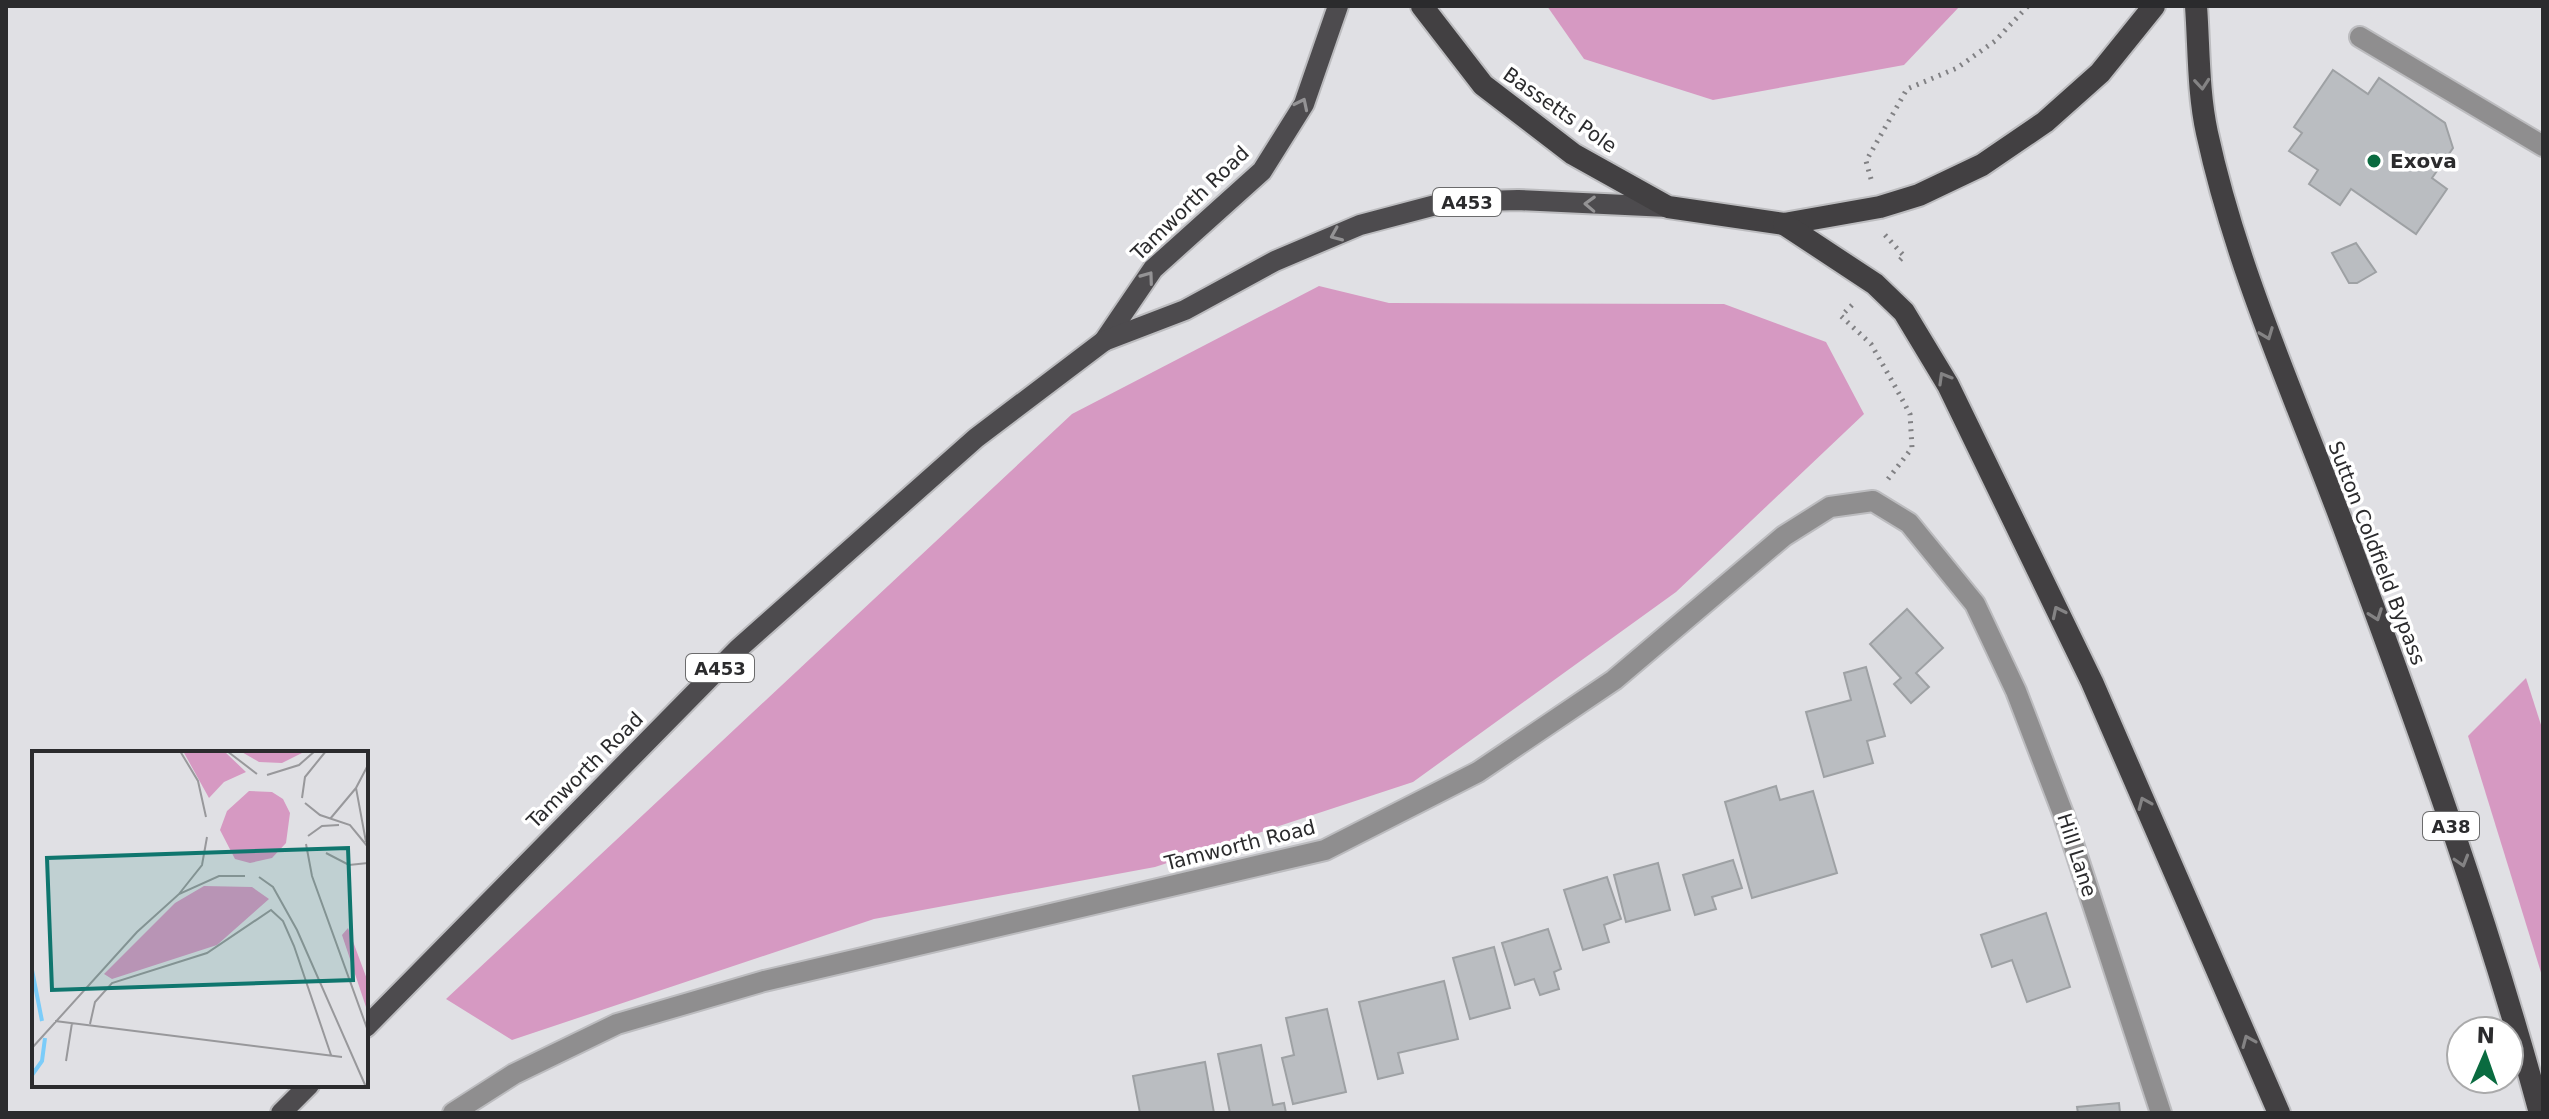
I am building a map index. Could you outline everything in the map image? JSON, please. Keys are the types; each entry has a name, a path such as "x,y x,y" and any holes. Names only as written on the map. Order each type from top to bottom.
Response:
{"highway":[{"name":"Bassetts Pole","path":"1422,6 1483,85 1573,154 1668,207 1784,224 1880,207 1919,195 1982,165 2045,122 2100,73 2154,6"},
{"name":"Sutton Coldfield Bypass","path":"2196,6 2206,129 2231,230 2263,325 2350,542 2448,818 2540,1113"},
{"path":"1784,224 1875,284 1904,312 1948,385 2092,682 2279,1113"}],"main road":[{"name":"Tamworth Road","path":"1104,341 1153,269 1262,171 1304,104 1338,6"},
{"name":"Tamworth Road","path":"368,1025 738,649 976,438 1104,341 1185,310 1275,261 1360,225 1447,202 1518,200 1668,207"},
{"path":"281,1113 307,1087"}],"street":[{"path":"2360,37 2543,146"},
{"name":"Hill Lane","path":"1873,501 1909,523 1975,604 2016,691 2064,816 2161,1113"},
{"name":"Tamworth Road","path":"453,1113 514,1074 632,1020 764,981 1325,850 1478,772 1614,680 1784,536 1830,507 1873,501"}],"path":[{"path":"1873,501 1912,448 1910,414 1871,344 1841,316 1904,256 1886,238 1866,161 1907,89 1957,68 1995,41 2028,6"}],"shaded area":[{"path":"1547,6 1960,6 1904,65 1713,100 1584,59"},
{"path":"1319,286 1389,303 1724,304 1826,342 1864,414 1676,592 1413,782 1155,867 874,919 512,1040 446,999 1072,414"},
{"path":"2526,678 2543,731 2543,979 2468,736"}],"building":[{"name":"Exova","path":"2333,70 2368,94 2379,78 2445,123 2453,148 2432,178 2447,189 2416,234 2351,189 2340,205 2309,184 2318,170 2289,151 2302,133 2294,127"},
{"path":"2356,243 2376,272 2357,283 2349,283 2332,253"},
{"path":"1907,609 1943,648 1916,673 1929,687 1911,703 1894,684 1901,678 1870,644"},
{"path":"1866,667 1885,736 1867,741 1873,763 1824,777 1806,712 1851,700 1844,673"},
{"path":"1776,786 1780,800 1813,791 1837,873 1752,898 1725,802"},
{"path":"1733,860 1742,888 1712,897 1716,909 1695,915 1683,875"},
{"path":"1658,863 1670,910 1626,922 1614,875"},
{"path":"1607,877 1621,919 1604,925 1609,942 1583,950 1564,890"},
{"path":"2046,913 2070,987 2027,1002 2012,960 1992,967 1981,935"},
{"path":"1548,929 1561,969 1554,972 1559,989 1540,995 1534,979 1515,985 1502,943"},
{"path":"1494,947 1510,1008 1470,1019 1453,958"},
{"path":"1444,981 1458,1039 1398,1053 1403,1073 1378,1079 1359,1002"},
{"path":"1327,1009 1346,1092 1293,1104 1282,1058 1294,1055 1286,1018"},
{"path":"1261,1045 1273,1105 1284,1103 1286,1113 1230,1113 1218,1054"},
{"path":"1205,1062 1214,1113 1140,1113 1133,1076"},
{"path":"2119,1103 2120,1113 2078,1113 2077,1107"}],"place":[{"name":"Exova","path":"2374,161"}]}
